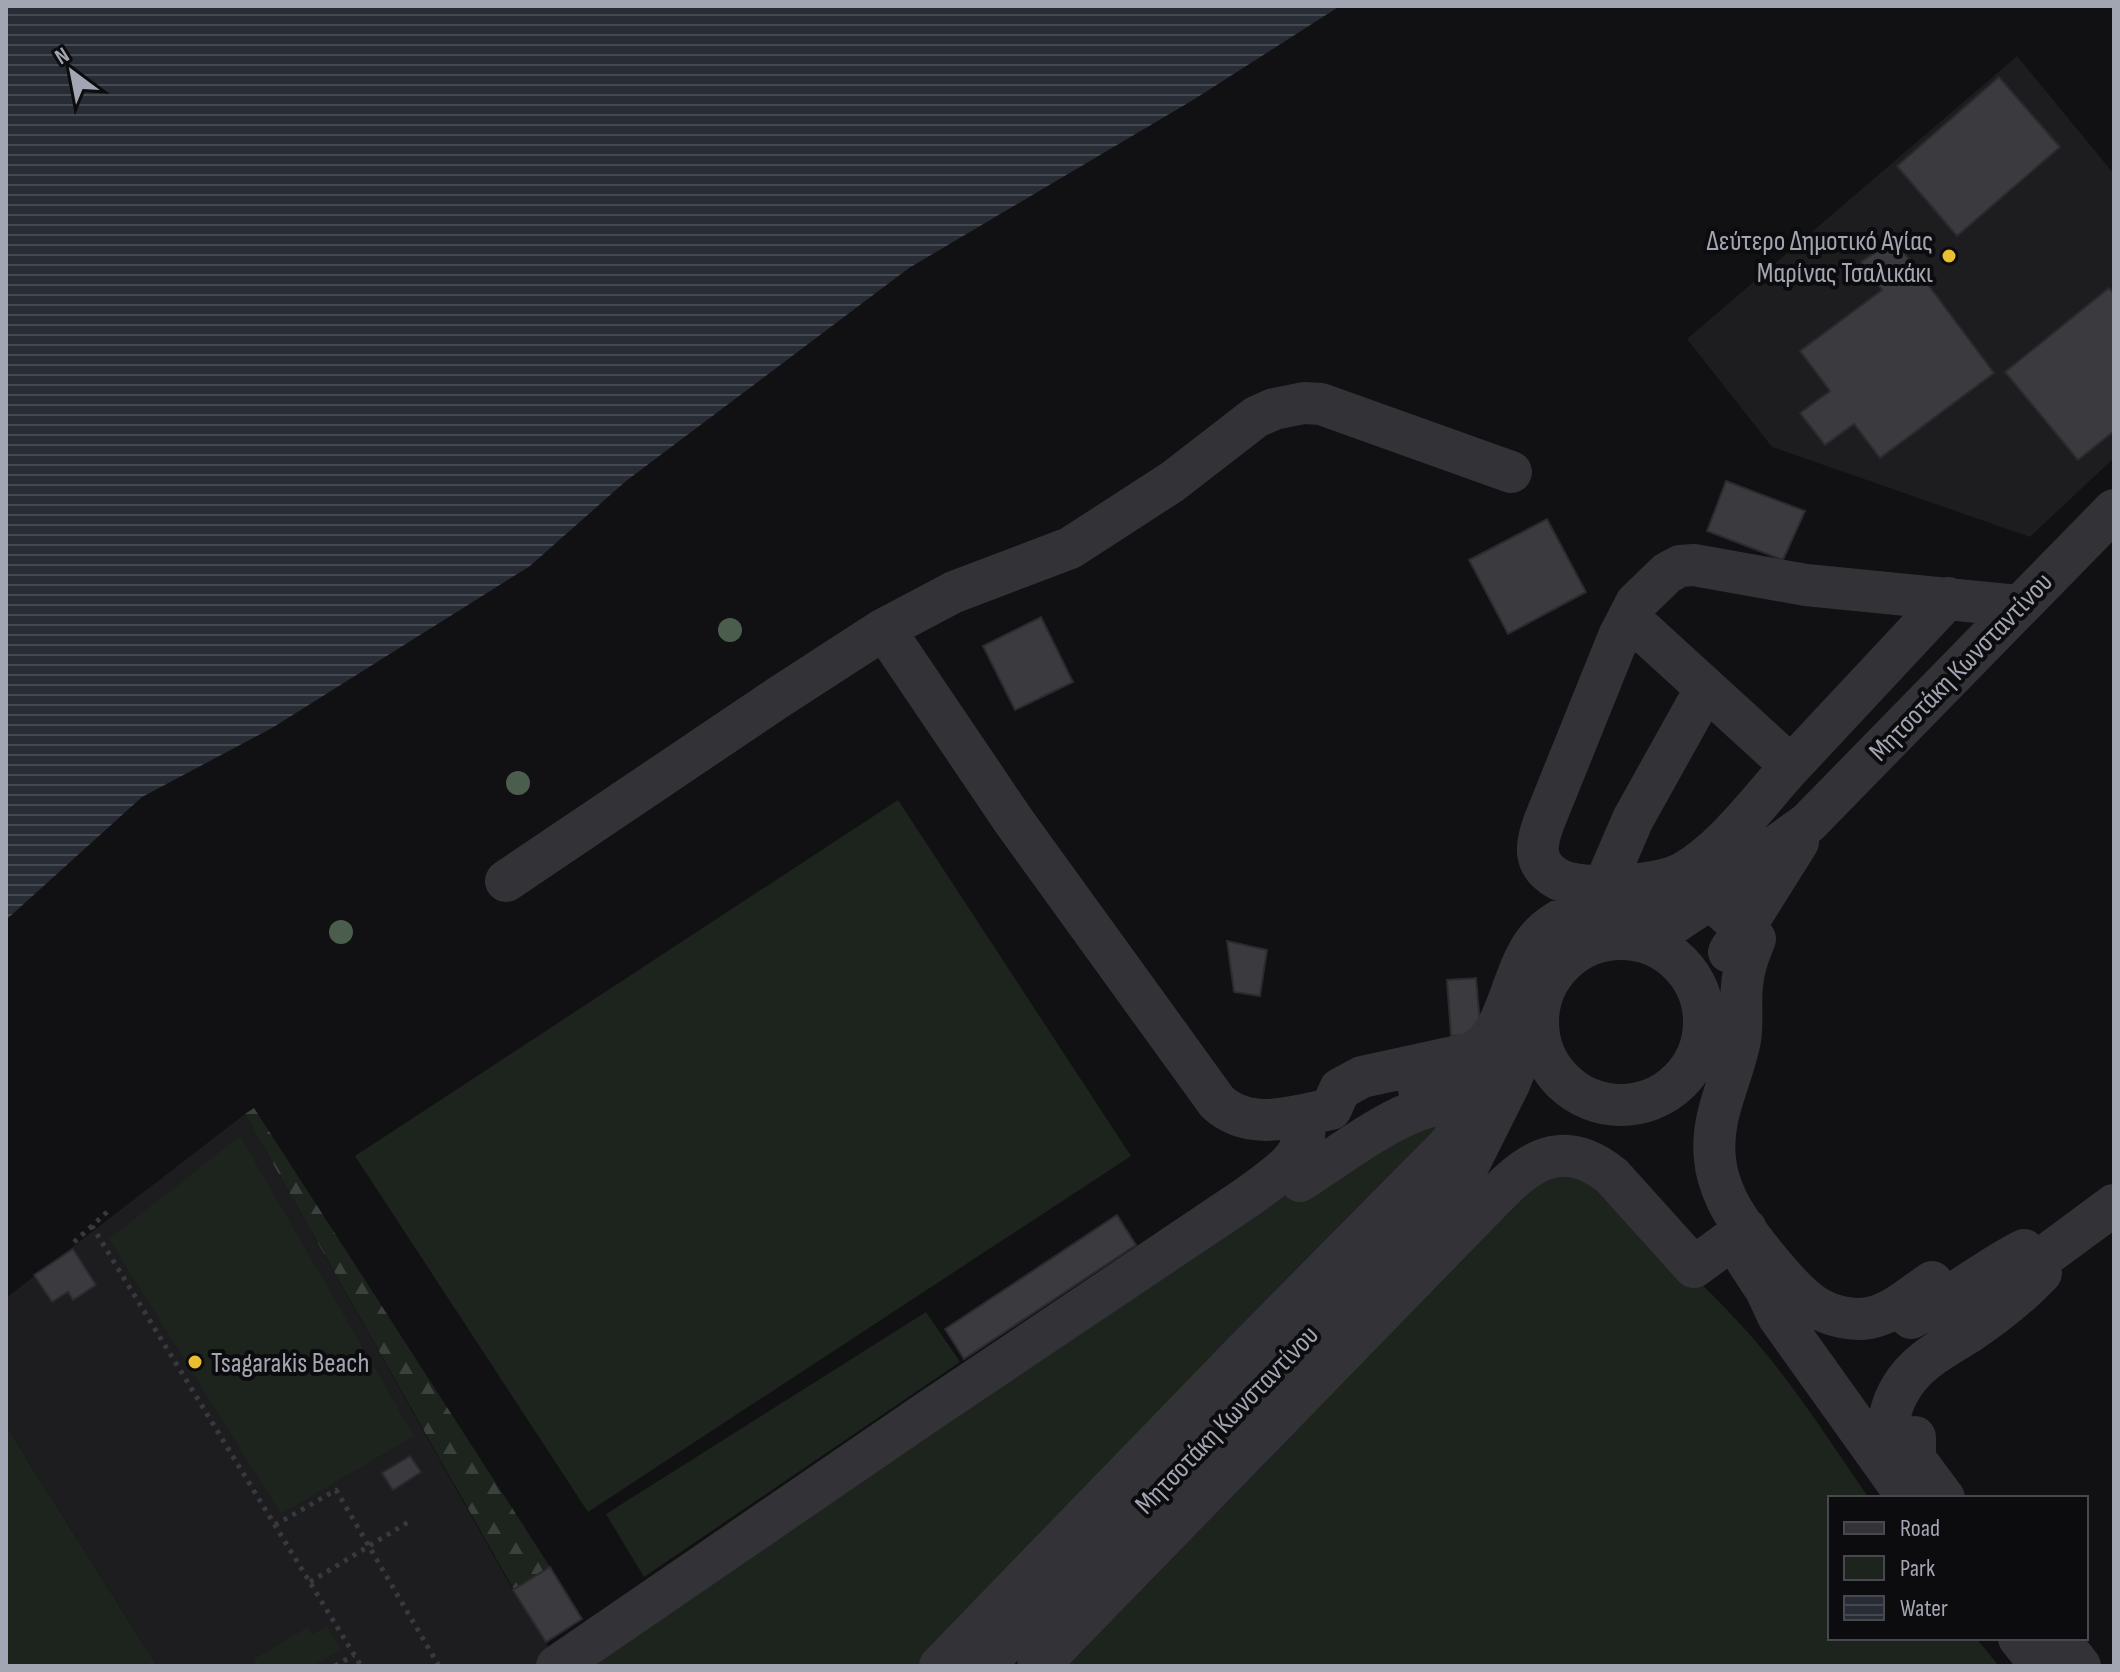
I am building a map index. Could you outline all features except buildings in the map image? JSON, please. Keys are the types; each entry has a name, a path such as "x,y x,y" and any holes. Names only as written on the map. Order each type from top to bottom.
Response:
{"street":[{"path":"506,881 884,629 954,592 1070,548 1159,491 1256,417 1274,409 1304,403 1321,404 1511,472"},
{"name":"Μητσοτάκη Κωνσταντίνου","path":"1808,823 2114,510"},
{"path":"1948,598 1718,845 1679,875 1653,882 1580,885 1560,880 1538,860 1537,846 1555,794 1629,618 1645,592 1680,566 1694,565 1806,585 1948,598 2018,606"},
{"path":"1629,618 1791,766"},
{"path":"884,629 1013,820 1211,1096 1223,1128 1317,1112 1448,1083 1510,1082"},
{"path":"1605,884 1626,831 1706,688"},
{"path":"1038,1666 1451,1189 1510,1082 1549,980 1567,958 1592,944 1667,926 1710,899 1808,823"},
{"path":"1808,823 1742,927 1723,963 1705,1015 1704,1035 1695,1062 1695,1167 1708,1204 1728,1242 1766,1290 1778,1316 1897,1483"},
{"path":"557,1666 1246,1198 1291,1164 1317,1112 1340,1089 1362,1077 1478,1050 1500,1021 1511,987 1529,950 1542,934 1573,914 1607,905 1654,906 1686,896 1698,888 1755,939 1742,985 1741,1034 1718,1108 1714,1150 1726,1199 1728,1242"},
{"path":"1620,938 1649,943 1674,957 1697,987 1705,1015"},
{"path":"1539,1006 1537,1030 1543,1053 1555,1074 1588,1102 1624,1160 1815,1307 1844,1317 1869,1318 1885,1313 1932,1282"},
{"path":"940,1666 1451,1189 1588,1102 1639,1103 1661,1095 1680,1081 1695,1062"},
{"path":"1291,1164 1300,1181 1407,1116 1435,1105 1458,1106 1465,1114 1466,1123 1456,1138 1451,1189"},
{"path":"1451,1189 1526,1168 1548,1157 1574,1156 1590,1161 1612,1176 1694,1267 1728,1242"},
{"name":"Μητσοτάκη Κωνσταντίνου","path":"983,1666 1451,1189"},
{"path":"1897,1483 1887,1435 1900,1388 1913,1372 2007,1305 2033,1262 2114,1205"},
{"path":"1804,1352 1845,1345 1880,1333 1923,1313 1989,1268 2033,1262"},
{"path":"1943,1496 1915,1459 1914,1442 1919,1420 1933,1382 1980,1347"},
{"path":"2021,1640 2041,1666"},
{"path":"2060,1640 2080,1666"}],"path":[{"path":"74,1242 107,1212"},
{"path":"92,1226 361,1666"},
{"path":"275,1525 336,1490 439,1666"},
{"path":"310,1582 410,1521"},
{"path":"335,1666 354,1655"}],"shaded area":[{"name":"Δεύτερο Δημοτικό Αγίας Μαρίνας Τσαλικάκι","path":"2017,56 2114,174 2114,458 2030,537 1772,447 1687,339"},
{"name":"Tsagarakis Beach","path":"245,1114 557,1666 157,1666 6,1426 6,1298"}],"green space":[{"path":"898,800 1131,1156 588,1512 355,1156"},
{"path":"254,1108 550,1567 514,1590 245,1114"},
{"path":"1456,1110 930,1666 590,1666 1334,1163"},
{"path":"240,1136 414,1436 281,1514 109,1239"},
{"path":"1569,1160 1679,1262 1760,1346 1868,1496 1828,1496 1828,1640 1978,1640 1999,1666 1051,1666 1473,1229"},
{"path":"926,1312 960,1362 644,1577 606,1514"},
{"path":"6,1426 157,1666 6,1666"},
{"path":"327,1626 341,1649 313,1666 256,1666 254,1659 308,1627 313,1634"}],"water":[{"path":"6,6 1340,6 1193,100 909,268 626,481 530,566 272,728 142,797 6,920"}],"place":[{"name":"Δεύτερο Δημοτικό Αγίας Μαρίνας Τσαλικάκι","path":"1949,256"},
{"name":"Tsagarakis Beach","path":"195,1362"}]}
